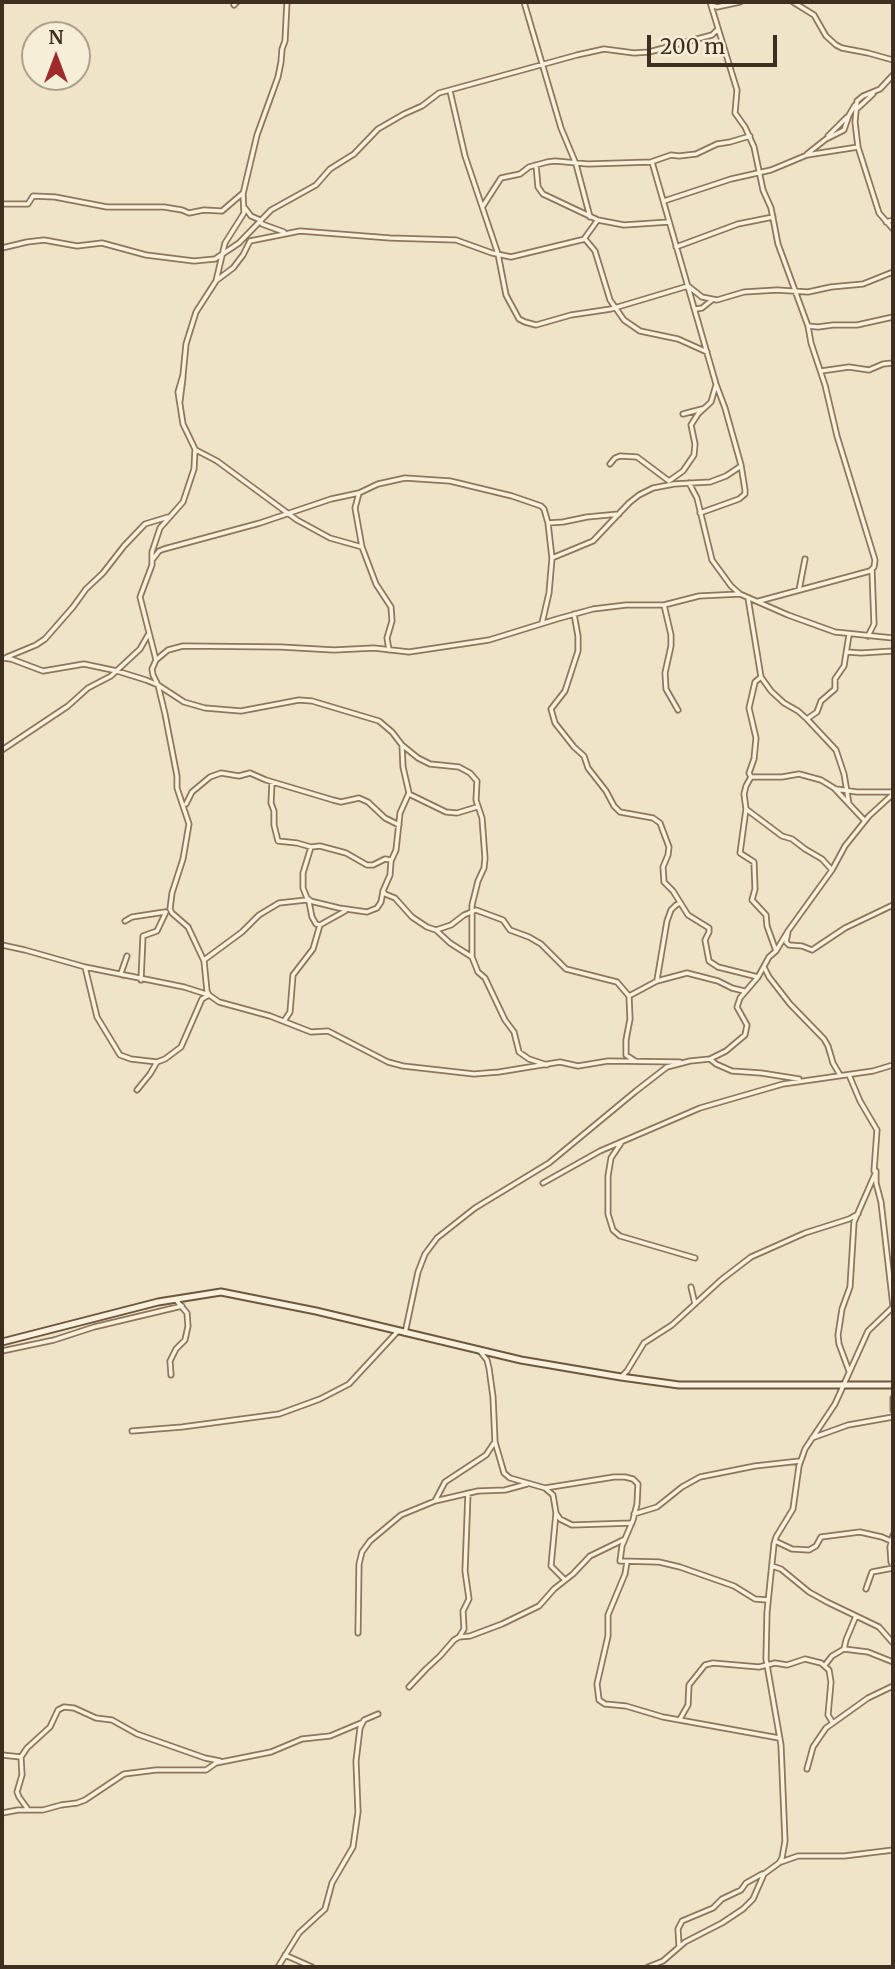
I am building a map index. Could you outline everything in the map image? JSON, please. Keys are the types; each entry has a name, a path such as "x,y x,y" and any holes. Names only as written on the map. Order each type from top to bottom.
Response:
{"main road":[{"path":"2,1342 175,1299 213,1293 235,1294 521,1360 621,1377 679,1385 893,1385"}],"street":[{"path":"216,281 225,243 243,216 243,194 257,135 278,77 285,41 287,2"},
{"path":"524,2 563,135 576,164 590,217"},
{"path":"710,4 717,7 740,2"},
{"path":"793,2 814,15 827,37 836,45 893,60"},
{"path":"710,4 737,90 735,113 750,136 778,244 808,326 837,436 868,535 874,561 874,624 868,636"},
{"path":"2,248 44,240 72,246 102,243 146,255 209,261 222,256 239,243 271,210 316,185 330,169 354,154 378,129 422,106 436,95 604,49 649,52 706,37 718,30"},
{"path":"856,110 893,75"},
{"path":"826,139 844,130 849,115 863,96 880,89"},
{"path":"450,91 465,156 498,254 506,295 519,319 536,325 570,315 615,308 688,286"},
{"path":"856,103 858,147 879,213 893,229"},
{"path":"805,156 849,115"},
{"path":"483,206 501,178 520,174 529,167 555,160 576,164 651,162 671,155 696,154 717,144 750,136"},
{"path":"664,201 694,190 771,170 805,156 858,147"},
{"path":"850,149 861,155"},
{"path":"651,162 725,408 745,490 743,496 733,502 700,513"},
{"path":"536,165 540,191 590,217 624,225 669,222"},
{"path":"2,204 28,204 33,196 75,200 107,207 159,206 182,209 189,213 204,209 220,212 245,191"},
{"path":"245,208 262,224 286,233"},
{"path":"676,247 738,224 773,217"},
{"path":"886,222 893,219"},
{"path":"152,565 152,552 160,528 179,508 194,469 195,449 183,424 178,392 183,375 186,344 198,306 216,281 243,256 250,241 307,231 456,240 511,257 584,239 598,220"},
{"path":"584,239 595,251 610,300 624,320 640,331 678,339 707,352"},
{"path":"695,309 702,308 712,300 744,292 808,292 863,284 893,272"},
{"path":"688,286 702,298 712,300"},
{"path":"808,326 856,325 893,317"},
{"path":"821,371 849,367 869,370 893,363"},
{"path":"671,482 694,455 691,425 695,417 711,402 716,384"},
{"path":"683,414 704,408"},
{"path":"195,449 217,461 288,514 330,538 362,547"},
{"path":"610,464 620,456 637,457 671,482"},
{"path":"552,558 589,543 637,496 653,488 671,482 710,482 726,476 741,465"},
{"path":"152,552 260,523 379,484 405,478 450,481 512,496 541,506 546,513 552,558 550,593 542,624"},
{"path":"689,483 697,498 712,560 740,594 829,630 893,638"},
{"path":"359,492 355,508 362,547 376,583 391,607 392,621 387,638 389,650"},
{"path":"548,523 619,514"},
{"path":"3,658 45,639 145,524 168,517"},
{"path":"156,660 140,597 153,558 159,551"},
{"path":"799,590 805,559"},
{"path":"760,601 873,570"},
{"path":"141,980 143,935 157,931 168,912 189,828 177,788 176,771 158,685 152,669 156,660 168,650 183,646 334,650 367,648 409,652 471,644 574,614 626,605 664,605 699,596 740,594"},
{"path":"748,598 761,677 771,691 807,719 836,750 849,804"},
{"path":"664,605 671,635 664,673 666,689 678,710"},
{"path":"574,614 579,644 576,660 564,694 551,709 552,717 584,756 584,762 620,812 653,818 660,823 669,847 663,867 664,880 690,917 709,929 705,940 709,961 718,967 758,977"},
{"path":"807,719 817,712 821,701 834,691 835,679 842,671 847,652 849,634"},
{"path":"2,750 68,706 88,688 117,671 140,649 148,635"},
{"path":"847,652 893,651"},
{"path":"3,658 43,671 84,664 117,671 158,685 184,702 226,711 256,709 299,700 312,701 379,721 393,732 402,745 426,762 459,766 476,778 485,863 471,912 472,957 514,1032 519,1052 529,1059 547,1065"},
{"path":"761,677 755,682 750,708 756,734 754,759 749,773 751,777 744,794 746,809 740,853 754,862 755,889 752,900 766,915 766,926 776,951"},
{"path":"204,961 270,907 286,902 310,901 350,910 373,911 381,902 390,875 401,809 409,794 403,767 402,745"},
{"path":"186,804 192,792 205,780 221,773 239,776 250,773 341,802 359,798 399,825"},
{"path":"751,777 799,774 821,780 834,788 865,821"},
{"path":"272,782 274,825 277,839 281,842 320,846 346,853 367,866 385,859 391,860"},
{"path":"834,788 893,793"},
{"path":"132,1431 279,1414 320,1399 353,1382 401,1332 421,1264 437,1238 475,1209 549,1163 653,1077 671,1066 710,1059 726,1051 745,1035 747,1024 737,1007 744,991 758,977 769,957 776,951 832,870 845,846 893,793"},
{"path":"409,794 447,813 477,807"},
{"path":"746,809 782,836 792,839 822,859 832,870"},
{"path":"311,847 302,877 303,891 310,901 312,917 316,924 320,925"},
{"path":"383,891 395,898 412,917 436,930 472,957"},
{"path":"656,982 667,921 671,910 681,903"},
{"path":"788,931 788,944 813,950 845,928 893,905"},
{"path":"284,1021 290,1012 293,975 313,949 320,925 350,910"},
{"path":"436,930 451,925 476,910 503,920 510,930 543,946 566,969 613,980 629,996 631,1019 626,1055 638,1063"},
{"path":"125,921 132,917 168,912 188,927 204,961 206,990 209,995"},
{"path":"2,945 141,980 184,987 209,995 219,1002 311,1032 328,1031 388,1062 407,1067 474,1074 560,1062 578,1066 608,1061 685,1063"},
{"path":"123,975 121,974 127,956"},
{"path":"85,967 97,1017 120,1055 140,1061 157,1062 181,1047 202,999 209,995"},
{"path":"764,967 790,1004 824,1039 841,1076"},
{"path":"629,996 656,982 687,973 744,991"},
{"path":"710,1059 732,1070 802,1080"},
{"path":"137,1090 157,1062"},
{"path":"543,1183 600,1151 700,1108 775,1086 802,1080 873,1072 893,1065"},
{"path":"679,1947 678,1928 682,1921 713,1908 720,1900 741,1891 746,1882 764,1874 782,1858 785,1841 782,1755 766,1666 765,1639 775,1541 793,1509 800,1461 810,1439 832,1410 868,1331 893,1306 874,1171 877,1130 849,1075"},
{"path":"622,1141 611,1158 608,1176 608,1214 613,1230 620,1236 695,1258"},
{"path":"849,1373 838,1335 842,1309 850,1287 852,1234 876,1171"},
{"path":"621,1377 644,1343 672,1325 721,1280 758,1253 858,1214"},
{"path":"691,1287 695,1304"},
{"path":"171,1375 170,1360 185,1340 188,1314 175,1299"},
{"path":"2,1351 182,1306"},
{"path":"479,1350 490,1372 495,1441 505,1475 545,1488 589,1480 625,1477 633,1479 638,1484 634,1514 619,1559 627,1562 659,1562 680,1567 734,1586 753,1598 768,1600"},
{"path":"893,1398 893,1410"},
{"path":"810,1439 852,1424 893,1417"},
{"path":"436,1501 445,1482 486,1455 495,1441"},
{"path":"634,1514 657,1507 682,1486 700,1477 755,1465 800,1461"},
{"path":"358,1633 359,1564 362,1552 370,1541 401,1515 436,1501 483,1490 501,1491 527,1483"},
{"path":"545,1488 553,1496 556,1513 551,1566 565,1580"},
{"path":"409,1687 464,1629 463,1609 469,1600 466,1573 468,1493"},
{"path":"556,1513 560,1519 572,1525 632,1523"},
{"path":"775,1541 792,1549 809,1550 816,1546 821,1536 863,1532 891,1541"},
{"path":"866,1589 869,1574 893,1567 893,1535"},
{"path":"459,1637 502,1625 537,1608 590,1556 624,1540"},
{"path":"627,1562 625,1574 608,1615 608,1636 598,1678 597,1698 605,1704 626,1706 663,1717 779,1738"},
{"path":"772,1566 781,1569 809,1592 879,1627 893,1643"},
{"path":"844,1649 856,1616"},
{"path":"825,1665 832,1656 844,1649 867,1651 893,1662"},
{"path":"680,1719 688,1705 689,1685 705,1665 787,1665 805,1659 825,1665 830,1673 828,1710 833,1723"},
{"path":"807,1769 813,1746 826,1728 868,1698 893,1686"},
{"path":"28,1810 17,1792 22,1775 21,1757 50,1727 58,1710 69,1706 90,1717 112,1720 137,1734 223,1762"},
{"path":"2,1813 43,1810 81,1802 131,1773 204,1770 223,1762 271,1752 302,1740 330,1736 378,1714"},
{"path":"278,1967 299,1933 325,1909 332,1882 352,1847 358,1812 356,1761 361,1723"},
{"path":"2,1755 21,1757"},
{"path":"775,1865 798,1856 844,1856 893,1850"},
{"path":"648,1967 659,1963 679,1947 743,1909 752,1899 764,1874"},
{"path":"285,1955 312,1967"},
{"path":"667,1967 668,1957"}]}
